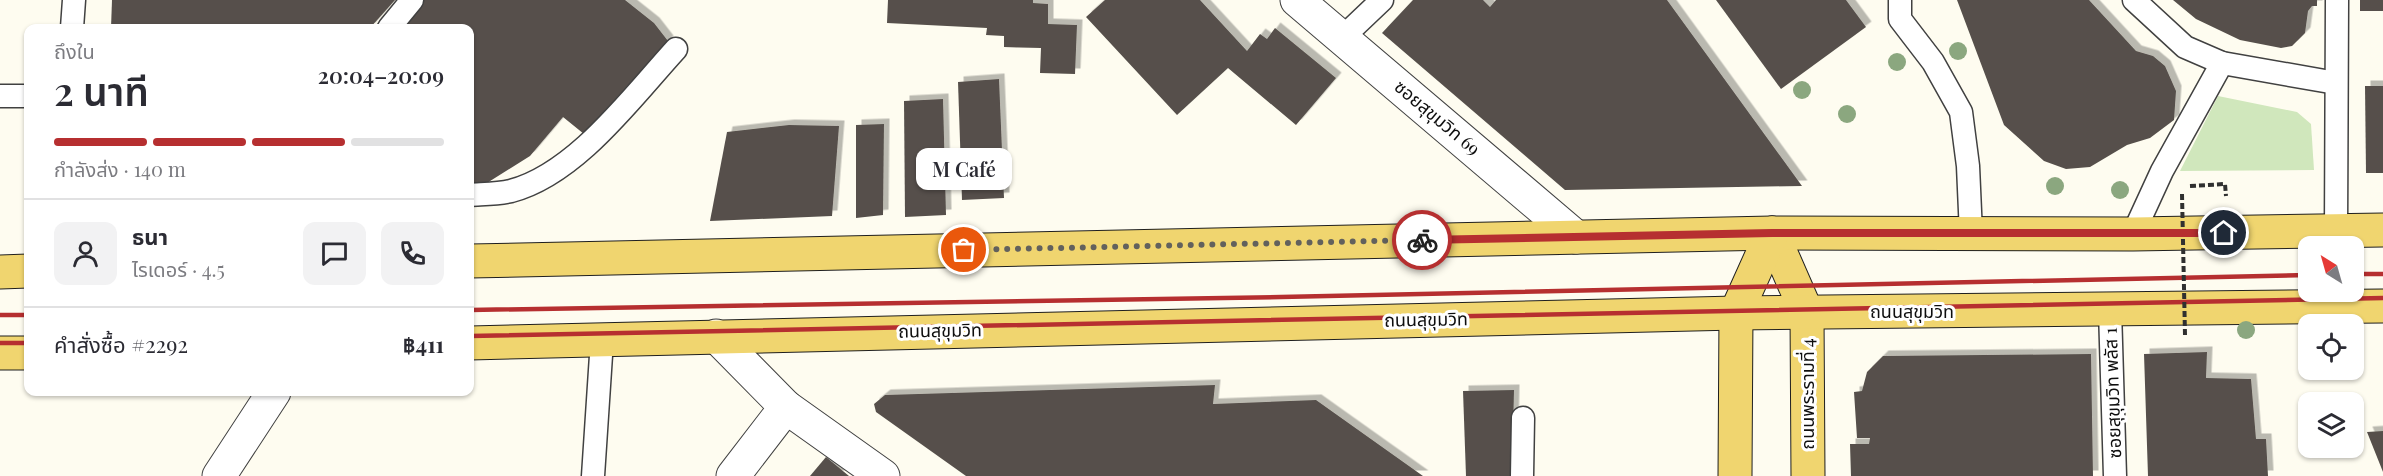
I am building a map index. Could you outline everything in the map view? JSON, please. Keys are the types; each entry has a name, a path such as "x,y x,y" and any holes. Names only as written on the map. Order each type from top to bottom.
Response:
{"main road":[{"path":"474,261 1772,233 2133,234 2383,230"},
{"path":"1772,233 1807,313"},
{"path":"1735,476 1736,313 1772,233"},
{"path":"0,272 24,271"},
{"name":"ถนนสุขุมวิท","path":"474,343 1736,313 2383,306"},
{"name":"ถนนพระรามที่ 4","path":"1807,313 1808,476"},
{"path":"0,353 24,352"}],"street":[{"name":"ซอยสุขุมวิท 69","path":"1297,0 1576,237"},
{"path":"716,336 786,407 883,476"},
{"path":"219,476 271,396"},
{"path":"733,476 786,407"}],"lane":[{"path":"72,24 75,0"},
{"path":"392,24 412,0"},
{"path":"1342,38 1382,0"},
{"path":"1900,0 1900,19 1933,62 1961,112 1968,166 1971,234"},
{"path":"2134,0 2185,47 2222,63 2336,83"},
{"path":"2336,231 2337,0"},
{"path":"474,195 510,191 549,174 593,140 676,49"},
{"path":"2133,234 2162,171 2222,63"},
{"path":"0,96 24,96"},
{"name":"ซอยสุขุมวิท พลัส 1","path":"2109,310 2115,476"},
{"path":"592,476 602,340"},
{"path":"1522,476 1523,418"}],"path":[{"path":"2185,335 2182,186 2225,184 2226,203"},
{"path":"2180,332 2191,332"}],"green space":[{"path":"2218,96 2297,112 2311,124 2314,170 2180,171"}],"building":[{"path":"112,0 395,0 374,24 111,24"},
{"path":"419,0 625,0 654,23 668,41 584,134 563,117 530,156 479,188 474,189 474,24 400,24"},
{"path":"888,0 1033,0 1033,3 1048,4 1048,24 1077,25 1075,74 1040,73 1041,48 1004,47 1004,36 986,35 987,28 887,23"},
{"path":"1105,0 1200,0 1247,51 1260,34 1267,39 1275,28 1336,78 1296,125 1228,68 1177,115 1086,17"},
{"path":"1413,0 1483,0 1490,7 1496,0 1667,0 1802,186 1565,190 1382,33"},
{"path":"1716,0 1846,0 1866,27 1781,89"},
{"path":"1957,0 2089,0 2136,51 2153,56 2165,66 2176,91 2174,120 2150,138 2127,145 2090,167 2066,169 2044,161 2004,125"},
{"path":"2173,0 2317,0 2317,6 2312,6 2308,11 2305,33 2292,46 2281,48 2240,40 2196,19"},
{"path":"2360,0 2383,0 2383,11 2360,11"},
{"path":"999,79 1004,198 962,200 958,82"},
{"path":"2365,86 2383,86 2383,173 2366,173"},
{"path":"943,99 946,215 905,217 904,101"},
{"path":"884,124 883,215 856,218 856,125"},
{"path":"789,125 839,126 832,216 710,221 727,132"},
{"path":"2207,352 2206,378 2251,379 2256,439 2266,439 2268,476 2148,476 2144,354"},
{"path":"2091,354 2093,476 1851,476 1850,444 1869,444 1870,438 1857,438 1854,392 1862,391 1867,372 1883,356"},
{"path":"1215,385 1213,404 1316,400 1423,476 966,476 876,412 874,404 885,395"},
{"path":"1514,390 1512,476 1466,476 1463,391"},
{"path":"2383,431 2383,472 2367,432"},
{"path":"826,457 849,476 810,476"}],"railway":[{"path":"2364,274 2383,274"},
{"path":"474,310 1281,297 2298,275"},
{"path":"474,336 2383,298"},
{"path":"0,315 24,315"},
{"path":"0,343 24,343"}],"way so far":[{"path":"964,250 1422,240"}],"place":[{"name":"M Café","path":"964,250"}],"route":[{"path":"1422,240 1772,233 2224,233"}]}
